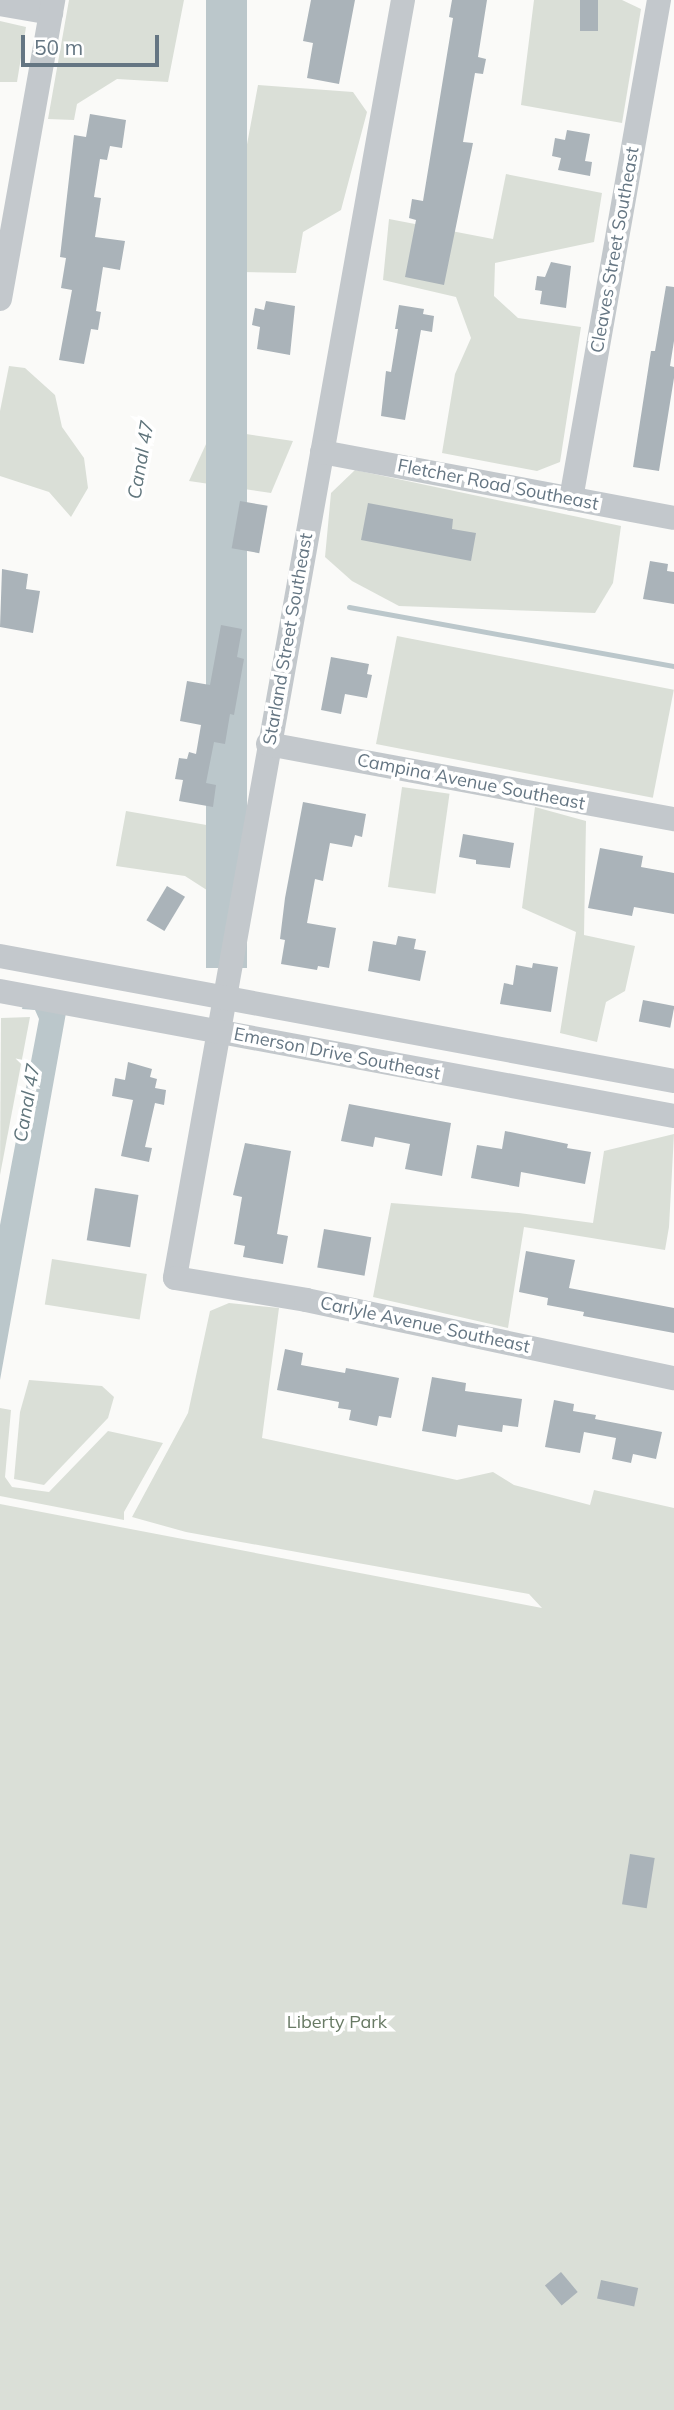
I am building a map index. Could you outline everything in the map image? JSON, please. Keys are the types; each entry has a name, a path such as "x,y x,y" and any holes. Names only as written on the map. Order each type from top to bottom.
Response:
{"street":[{"name":"Starland Street Southeast","path":"175,1278 226,998 268,744 403,0"},
{"name":"Cleaves Street Southeast","path":"571,499 659,0"},
{"path":"0,4 52,7 0,299"},
{"name":"Fletcher Road Southeast","path":"321,452 674,518"},
{"name":"Campina Avenue Southeast","path":"268,744 674,819"},
{"name":"Emerson Drive Southeast","path":"0,956 674,1081"},
{"name":"Emerson Drive Southeast","path":"0,991 674,1116"},
{"name":"Carlyle Avenue Southeast","path":"175,1278 306,1300 674,1378"}],"green space":[{"path":"69,0 184,0 168,82 117,79 77,104 74,120 48,119"},
{"path":"534,0 622,0 641,9 622,123 521,105"},
{"path":"0,21 26,27 17,82 0,82"},
{"path":"258,85 353,92 367,112 341,210 303,232 296,273 239,272 228,247"},
{"path":"506,174 602,193 594,242 495,263 494,296 518,318 581,327 560,462 537,471 442,453 455,374 471,338 456,297 383,280 389,219 493,239"},
{"path":"9,366 25,368 55,395 62,427 84,458 88,488 71,517 49,492 0,476 0,411"},
{"path":"213,429 293,441 271,493 189,481"},
{"path":"355,470 621,526 613,583 595,613 399,606 352,581 325,557 331,493"},
{"path":"397,636 674,690 653,798 376,744"},
{"path":"402,787 450,794 435,894 388,887"},
{"path":"535,807 586,821 584,935 635,946 625,991 606,1002 597,1042 560,1033 576,932 522,908"},
{"path":"126,811 241,831 227,903 185,876 116,866"},
{"path":"30,1017 0,1175 1,1018"},
{"path":"674,1134 669,1227 665,1250 524,1227 508,1328 373,1297 391,1203 519,1213 593,1223 604,1151"},
{"path":"52,1259 147,1274 140,1319 45,1304"},
{"name":"Liberty Park","path":"229,1303 279,1308 262,1438 457,1480 493,1472 514,1485 590,1505 594,1490 674,1508 674,2410 0,2410 0,1504 542,1608 529,1594 186,1532 132,1517 188,1413 210,1311"},
{"path":"29,1380 102,1386 114,1397 108,1418 44,1485 14,1479 20,1412"},
{"path":"0,1408 11,1410 5,1477 12,1487 49,1492 108,1431 163,1443 124,1512 124,1520 0,1496"}],"water":[{"path":"206,0 247,0 247,968 206,968"},
{"name":"Canal 47","path":"23,1005 66,1013 0,1380 0,1225 39,1019 35,1010 22,1009"}],"building":[{"path":"311,0 355,0 339,84 307,78 313,43 303,41"},
{"path":"452,0 487,0 478,57 486,59 483,74 475,73 463,142 473,143 444,285 405,277 416,220 409,218 412,199 423,201 453,18 449,17"},
{"path":"580,0 598,0 598,31 580,31"},
{"path":"90,114 126,120 122,148 110,146 107,160 100,159 94,197 101,198 95,237 125,241 120,270 103,267 96,311 101,312 98,330 91,329 84,364 59,360 72,290 61,288 66,258 60,257 74,135 86,137"},
{"path":"567,130 590,134 585,161 592,162 590,176 558,170 561,158 552,156 555,138 565,140"},
{"path":"551,262 571,266 566,308 540,304 542,291 535,290 537,276 545,277"},
{"path":"666,286 674,287 674,341 670,366 674,367 674,378 659,471 633,467 651,351 655,351"},
{"path":"266,301 295,306 290,355 257,349 260,327 252,325 255,308 264,310"},
{"path":"399,305 424,309 423,314 434,316 432,332 421,330 405,420 381,416 386,371 391,372 398,329 395,329"},
{"path":"240,501 268,506 259,553 232,548"},
{"path":"368,503 453,519 452,529 476,533 471,561 361,540"},
{"path":"650,561 668,564 667,571 674,572 674,604 643,599"},
{"path":"2,569 28,574 26,589 40,591 33,633 0,627"},
{"path":"221,625 242,629 237,657 244,659 234,715 230,714 225,744 214,742 206,783 216,785 213,807 179,801 183,780 175,779 179,758 187,759 189,752 196,754 201,725 180,721 187,681 210,685"},
{"path":"331,657 369,664 367,674 372,675 367,698 345,694 341,714 321,710"},
{"path":"303,802 366,814 362,837 355,835 352,847 330,843 323,881 315,879 307,923 336,928 329,968 318,966 317,970 281,964 285,940 280,939 285,898"},
{"path":"463,834 514,843 510,868 476,864 476,860 459,857"},
{"path":"600,848 643,856 641,867 674,873 674,914 634,907 632,916 588,908"},
{"path":"167,886 185,897 164,931 146,920"},
{"path":"398,936 416,939 414,949 426,951 420,981 368,971 373,941 396,945"},
{"path":"533,963 558,967 551,1012 500,1004 504,983 513,985 516,965 532,968"},
{"path":"643,1000 674,1006 670,1028 639,1022"},
{"path":"128,1062 152,1069 150,1077 157,1079 155,1088 166,1090 164,1105 155,1103 145,1147 152,1148 149,1162 121,1156 133,1100 112,1096 115,1078 125,1080"},
{"path":"349,1104 451,1123 442,1176 405,1169 410,1144 375,1137 373,1147 341,1141"},
{"path":"505,1131 568,1144 567,1148 591,1152 585,1184 521,1172 519,1187 471,1178 477,1145 502,1149"},
{"path":"245,1143 291,1151 277,1234 288,1236 283,1264 243,1257 245,1246 234,1244 242,1197 233,1195"},
{"path":"95,1188 138,1195 130,1247 87,1240"},
{"path":"324,1229 371,1237 364,1276 317,1267"},
{"path":"526,1251 575,1260 569,1288 674,1308 674,1333 583,1316 584,1312 547,1305 548,1298 519,1292"},
{"path":"285,1349 303,1353 301,1365 345,1373 346,1368 399,1378 391,1418 379,1416 377,1426 349,1420 351,1410 338,1408 339,1402 277,1390"},
{"path":"432,1377 466,1383 465,1391 522,1399 518,1427 503,1425 502,1432 458,1425 456,1437 422,1431"},
{"path":"554,1400 574,1404 573,1411 596,1415 595,1419 662,1432 656,1459 633,1454 631,1463 612,1459 616,1438 584,1432 580,1453 545,1447"},
{"path":"630,1854 655,1858 647,1908 622,1904"},
{"path":"561,2272 578,2292 562,2305 545,2285"},
{"path":"601,2280 638,2288 634,2306 597,2299"}],"waterway":[{"path":"349,607 674,666"}]}
